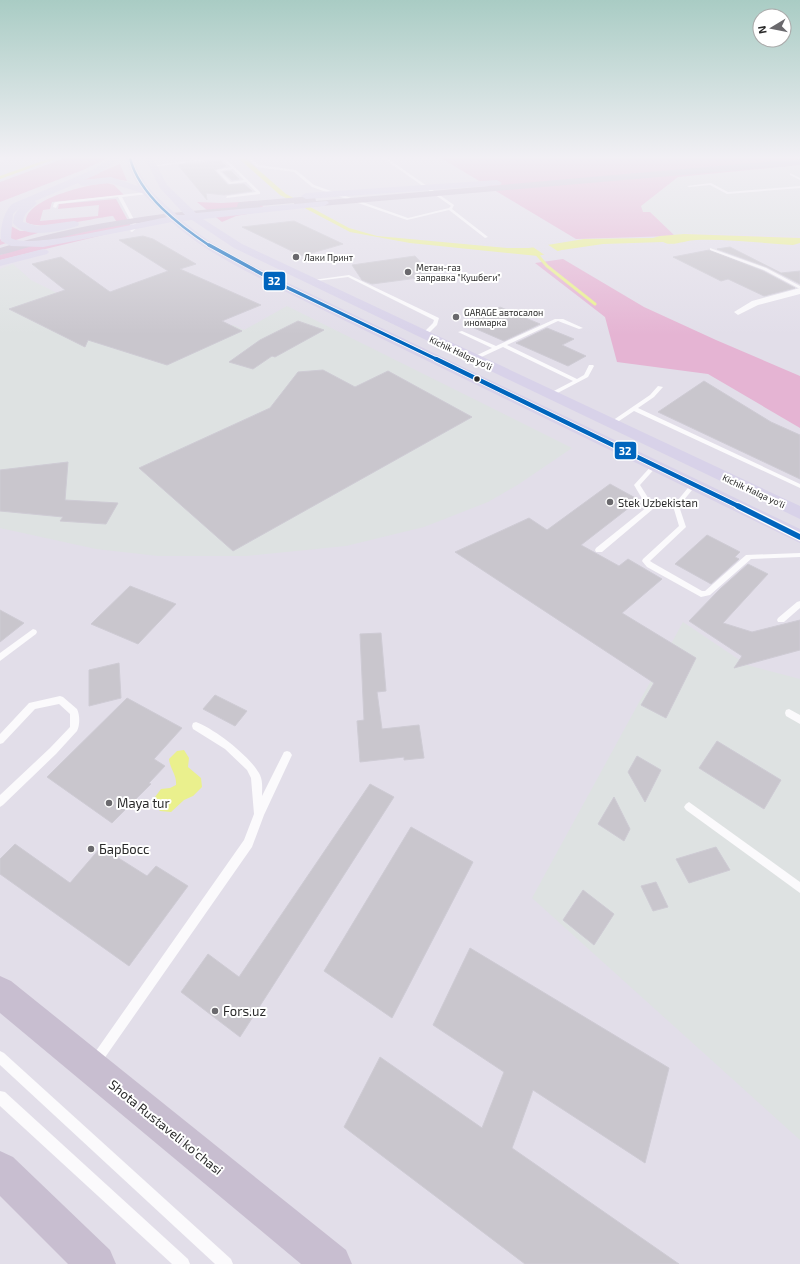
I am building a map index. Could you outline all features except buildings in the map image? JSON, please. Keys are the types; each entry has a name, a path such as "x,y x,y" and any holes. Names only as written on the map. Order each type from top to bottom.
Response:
{"highway":[{"path":"7,217 4,232 6,240 20,244 43,244 172,219 191,217"},
{"path":"19,217 18,223 25,227 49,233 128,217"},
{"name":"Kichik Halqa yo'li","path":"172,217 202,242 282,285 655,465 800,537"},
{"name":"Kichik Halqa yo'li","path":"196,217 212,230 238,246 473,359 800,512"},
{"path":"238,246 228,234 228,226 244,217"},
{"path":"0,263 148,227 163,227 202,242"},
{"path":"455,368 473,359"}],"main road":[{"path":"0,247 49,233 161,217"},
{"path":"0,252 49,233"},
{"name":"Shota Rustaveli ko'chasi","path":"0,992 332,1264"},
{"path":"0,1170 96,1264"}],"street":[{"path":"738,312 755,303 800,290"},
{"path":"783,295 800,301"}],"lane":[{"path":"131,217 136,227 132,230"},
{"path":"402,217 408,219 416,217"},
{"path":"460,217 486,237"},
{"path":"711,249 765,269 800,290"},
{"path":"308,280 349,276 437,319 435,324 424,335"},
{"path":"473,359 557,320 561,320 581,328"},
{"path":"460,332 495,348"},
{"path":"502,345 577,381"},
{"path":"550,395 586,376 591,366"},
{"path":"611,424 652,396 660,387"},
{"path":"633,408 800,486"},
{"path":"600,550 651,507 637,485 655,465"},
{"path":"694,484 676,506 683,527 646,561 650,565 701,594 707,593 749,557 800,555"},
{"path":"781,620 800,604"},
{"path":"0,658 33,632"},
{"path":"0,740 32,706 60,700 74,712 74,728 53,752 0,802"},
{"path":"789,713 800,720"},
{"path":"196,726 228,746 250,767 256,777 258,814"},
{"path":"92,1066 248,843 258,814 287,755"},
{"path":"688,807 800,888"},
{"path":"0,1057 226,1264"},
{"path":"0,1097 183,1264"}],"shaded area":[{"path":"27,217 41,217 40,221 87,217 107,217 68,224 43,226 33,225 26,222"},
{"path":"114,217 126,217 132,228 0,260 0,255 39,242 118,224"},
{"path":"216,217 234,217 222,222"},
{"path":"322,217 329,217 349,228 377,236 507,248 529,248 584,239 653,238 684,234 800,238 800,243 793,245 692,240 671,244 663,242 603,244 562,250 538,256 410,243 350,232"},
{"path":"539,217 655,217 674,235 672,236 576,239"},
{"path":"655,217 800,217 800,236 688,233 674,235"},
{"path":"11,226 20,231 44,231 0,245 0,240"},
{"path":"563,259 644,307 800,376 800,428 708,374 617,362 605,317 535,263"},
{"path":"13,264 31,280 85,307 217,332 233,325 244,330 287,306 572,448 519,484 488,502 424,527 346,546 246,556 158,556 96,549 0,528 0,269"},
{"path":"683,622 747,665 800,679 800,1140 532,898"},
{"path":"184,750 189,758 188,767 201,778 202,787 193,796 184,800 171,812 160,811 155,805 155,797 161,789 170,788 176,785 169,759 177,751"}],"pier":[{"path":"544,242 559,252 546,256 530,245"}],"waterway":[{"path":"534,251 547,266 595,304"}],"transit line":[{"name":"32","path":"173,217 190,233 219,252 282,285 573,425 800,537"}],"place":[{"name":"Лаки Принт","path":"296,257"},
{"name":"Метан-газ заправка \"Кушбеги\"","path":"408,272"},
{"name":"GARAGE автосалон иномарка","path":"456,317"},
{"name":"Stek Uzbekistan","path":"610,502"},
{"name":"Maya tur","path":"109,803"},
{"name":"БарБосс","path":"91,849"},
{"name":"Fors.uz","path":"215,1011"}]}
